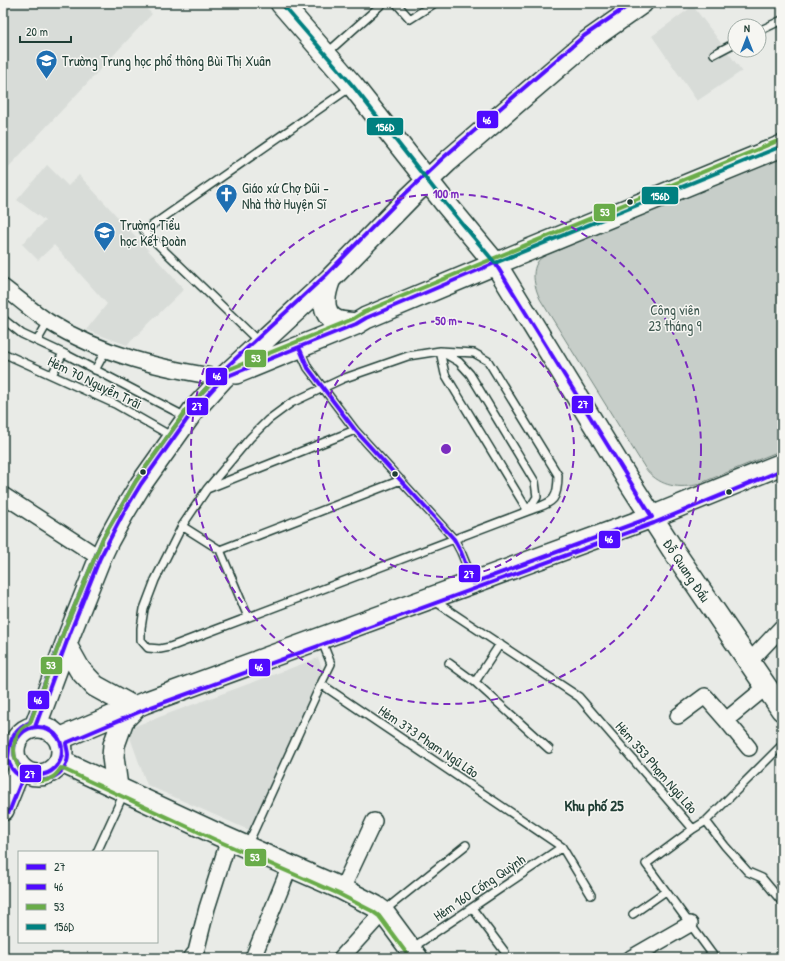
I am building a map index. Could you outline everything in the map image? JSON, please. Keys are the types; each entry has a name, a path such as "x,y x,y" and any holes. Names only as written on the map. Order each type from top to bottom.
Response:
{"main road":[{"name":"Ðỗ Quang Ðẩu","path":"281,3 353,86 495,263 652,517 766,687 781,705"},
{"path":"35,727 100,558 124,512 187,418 223,378 330,278 428,180 588,41 642,3"},
{"path":"223,378 356,324 366,318 495,263 782,146"},
{"path":"330,278 324,296 326,310 331,317 338,322 356,324"},
{"path":"59,739 144,703 652,517 782,464"},
{"path":"66,645 80,670 95,686 135,708"},
{"path":"121,789 113,757 114,745 123,720 135,708"},
{"path":"35,727 46,728 59,739 62,751 60,762 56,768 49,773 42,775 34,775 20,768 9,744 18,739 22,733 35,727"},
{"path":"60,762 342,889 376,906 383,912 414,954"},
{"path":"3,810 20,768"}],"street":[{"path":"3,287 48,322 78,338 106,350 148,364 182,372 223,378"},
{"path":"3,495 100,558"},
{"path":"749,662 782,627"},
{"path":"726,720 766,687"},
{"path":"678,716 705,696 749,748"},
{"path":"342,889 374,821"},
{"path":"191,958 196,952 207,908 238,843"},
{"path":"253,958 290,866"},
{"path":"341,958 383,912"},
{"path":"631,958 690,924"}],"lane":[{"path":"325,54 383,3"},
{"path":"396,3 410,19 435,3"},
{"path":"767,27 782,20"},
{"path":"714,54 727,47"},
{"path":"261,344 144,231 353,86"},
{"path":"3,319 22,334 62,353 187,418"},
{"path":"37,341 48,322"},
{"path":"298,347 308,368 324,387 355,430 454,539 461,552 473,583"},
{"path":"95,370 106,350"},
{"path":"440,351 459,362 470,374 535,482 537,497 528,511"},
{"path":"440,351 445,374 528,511"},
{"path":"440,351 474,353 488,361 558,475 558,491 551,502 170,647 160,650 148,648 142,640 141,628 147,602 155,580 182,526 207,489 250,438 268,420 291,403 324,387 376,366 408,356 440,351"},
{"name":"Hẻm 70 Nguyễn Trãi","path":"3,353 115,404 174,437"},
{"path":"52,375 62,353"},
{"path":"207,489 355,430"},
{"path":"220,550 401,480"},
{"path":"182,526 220,550 248,617"},
{"name":"Hẻm 353 Phạm Ngũ Lão","path":"431,599 579,697 694,829 706,821 725,846 748,872 762,878 782,902"},
{"path":"238,843 331,664 320,639"},
{"path":"475,682 500,644"},
{"path":"449,663 475,682 549,749"},
{"name":"Hẻm 373 Phạm Ngũ Lão","path":"321,684 562,848"},
{"path":"706,821 782,745"},
{"path":"97,851 121,789"},
{"path":"694,829 646,864 715,958"},
{"path":"383,912 466,845"},
{"path":"562,848 591,895"},
{"name":"Hẻm 160 Cống Quỳnh","path":"414,954 472,908 562,848"},
{"path":"633,914 666,891"},
{"path":"472,908 505,952"}],"shaded area":[{"name":"Trường Trung học phổ thông Bùi Thị Xuân","path":"3,3 141,3 152,14 3,173"},
{"path":"693,6 727,51 727,58 732,58 742,71 697,101 652,36"},
{"name":"Trường Tiểu học Kết Đoàn","path":"47,165 68,186 79,175 184,289 127,345 86,330 107,304 54,245 38,260 22,244 45,221 17,200"},
{"path":"318,658 324,673 251,831 147,785 127,729"}],"green space":[{"name":"Công viên 23 tháng 9","path":"782,158 782,450 696,485 674,486 661,482 650,474 645,468 540,299 534,281 535,268 537,263 546,255"}],"transit line":[{"name":"156D","path":"281,3 353,86 446,204 495,263 782,146"},
{"name":"46","path":"632,3 584,36 444,157 406,193 326,275 219,374 189,407 136,481 103,538 64,631 30,722 15,733 11,741 8,759 12,769 20,776 29,780 40,781 50,779 59,773 65,766 68,755 66,743 146,709 654,523 782,470"},
{"name":"53","path":"410,958 379,916 339,894 216,840 61,768 53,777 43,781 34,780 26,776 20,769 14,750 15,740 21,730 30,723 64,631 103,538 136,481 188,408 220,373 353,319 364,312 780,140"},
{"name":"27","path":"495,263 652,517 473,583 461,552 454,539 355,430 308,368 299,347 356,324 366,318 495,263"},
{"name":"27","path":"35,727 100,558 124,512 141,484 193,411 223,378 299,347"},
{"name":"27","path":"33,727 43,727 55,734 62,746 62,751 62,756 55,768 43,775 33,775 25,771 18,764 14,756 14,746 18,738 25,731 33,727"},
{"name":"46","path":"9,812 26,770"}],"place":[{"name":"Trường Trung học phổ thông Bùi Thị Xuân","path":"47,80"},
{"name":"Giáo xứ Chợ Đũi - Nhà thờ Huyện Sĩ","path":"226,214"},
{"name":"Trường Tiểu học Kết Đoàn","path":"105,252"}],"district":[{"name":"Khu phố 25","path":"594,805"}]}
